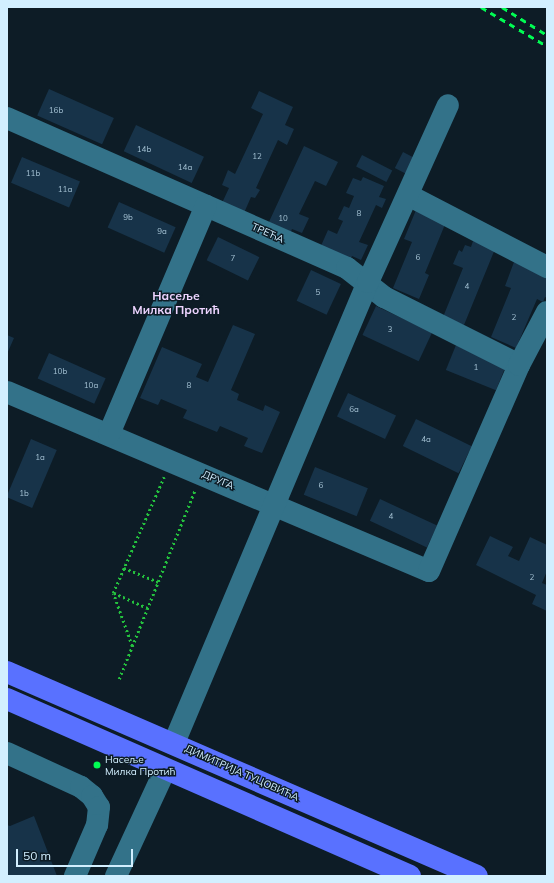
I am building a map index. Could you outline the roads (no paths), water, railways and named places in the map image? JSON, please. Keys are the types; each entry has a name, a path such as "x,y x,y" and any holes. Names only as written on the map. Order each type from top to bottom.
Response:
{"main road":[{"name":"ДИМИТРИЈА ТУЦОВИЋА","path":"7,672 174,743 477,876"},
{"path":"7,699 165,770 410,876"}],"street":[{"path":"174,743 273,504 368,282 448,106"},
{"name":"ТРЕЋА","path":"7,118 347,268 368,282 384,297 519,365"},
{"path":"408,195 547,267"},
{"path":"109,434 206,206"},
{"path":"519,365 547,312"},
{"name":"ДРУГА","path":"7,392 202,473 429,572 519,365"},
{"path":"7,753 81,787 92,796 99,807 97,825 75,876"},
{"path":"116,876 165,770"}],"railway":[{"path":"481,7 547,46"},
{"path":"502,7 547,35"}],"place":[{"name":"Насеље Милка Протић","path":"97,765"}],"district":[{"name":"Насеље Милка Протић","path":"176,303"}]}
